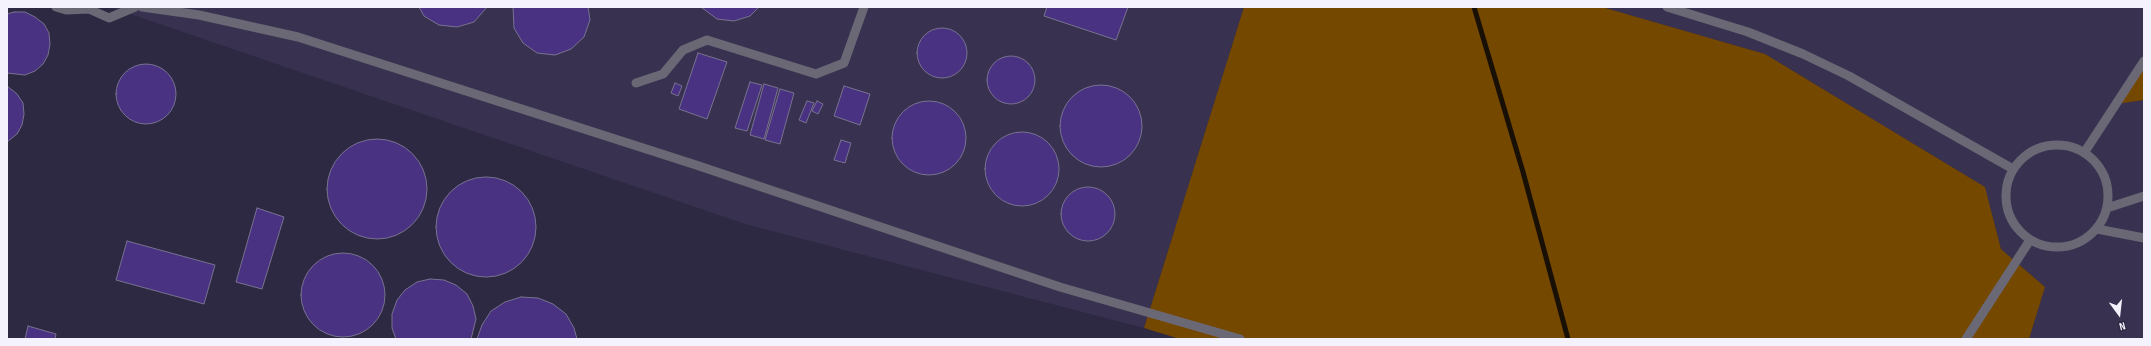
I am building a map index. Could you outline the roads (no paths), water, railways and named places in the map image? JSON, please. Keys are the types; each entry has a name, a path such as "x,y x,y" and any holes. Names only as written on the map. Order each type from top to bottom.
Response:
{"lane":[{"path":"56,7 66,10 89,9 109,18 135,7"},
{"path":"142,7 199,15 298,37 718,173 1060,287 1240,339"},
{"path":"636,83 663,74 683,50 707,40 816,74 844,63 864,7"},
{"path":"1667,7 1748,32 1803,54 1849,76 2013,169"},
{"path":"2084,153 2144,61"},
{"path":"2053,145 2069,147 2084,153 2096,163 2105,177 2108,192 2107,208 2097,229 2076,243 2061,247 2045,246 2030,240 2018,229 2009,216 2006,200 2007,184 2013,169 2024,157 2038,149 2053,145"},
{"path":"2107,208 2144,196"},
{"path":"2097,229 2144,238"},
{"path":"1966,339 2030,240"}],"waterway":[{"path":"1474,7 1523,172 1568,339"}]}
